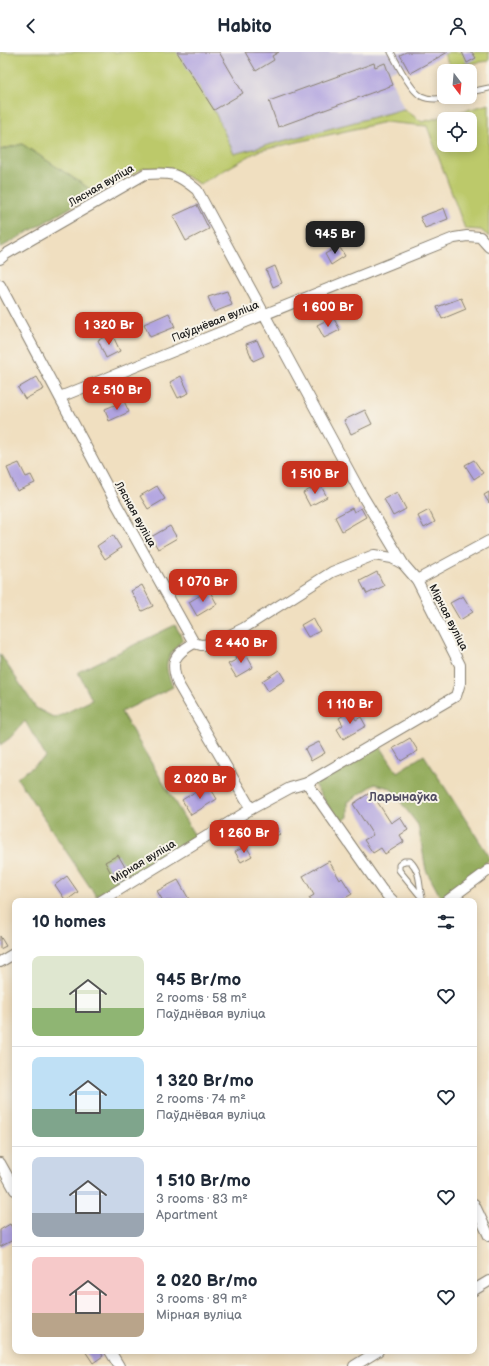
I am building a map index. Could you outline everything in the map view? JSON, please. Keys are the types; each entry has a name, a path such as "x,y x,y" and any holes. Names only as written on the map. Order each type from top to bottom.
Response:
{"street":[{"name":"Лясная вуліца","path":"0,259 6,254 145,174 168,172 186,180 197,190 265,314"},
{"name":"Паўднёвая вуліца","path":"60,396 454,238 467,236 480,237 489,248"},
{"name":"Лясная вуліца","path":"0,285 117,505 194,643"},
{"path":"265,314 362,495 404,565 417,580"},
{"name":"Мірная вуліца","path":"105,898 251,810 290,788 308,783 456,696 460,683 460,665 417,580 489,541"},
{"path":"251,810 178,684 173,670 175,658 184,649 194,643 201,645 212,644 238,632 332,572 374,555 392,558 404,565"},
{"path":"308,783 382,890 390,898"},
{"path":"451,898 489,870"},
{"path":"0,962 12,955"},
{"path":"0,1164 12,1185"},
{"path":"477,1210 489,1236"},
{"path":"477,1288 489,1281"},
{"path":"112,1354 118,1366"},
{"path":"354,1366 373,1354"}],"lane":[{"path":"391,52 414,88 422,96 437,99"},
{"path":"477,91 489,88"},
{"path":"420,898 399,870 399,865 404,861 410,861 415,866 420,877 422,898"}],"shaded area":[{"path":"177,52 448,52 410,73 406,66 388,72 404,109 234,154 214,110"}],"green space":[{"path":"0,52 179,52 214,110 234,154 404,109 422,122 437,118 437,152 477,152 477,112 459,112 489,104 489,237 481,230 465,229 427,126 385,122 258,151 200,184 171,168 144,168 96,193 22,144 0,150"},
{"path":"448,52 489,52 489,61 466,64 449,64 444,54"},
{"path":"22,144 96,193 0,248 0,150"},
{"path":"175,625 183,639 169,656 167,666 173,687 121,712 195,836 96,896 17,778 46,757 25,721 10,738 0,745 0,654 36,708 55,718 92,700 78,672"},
{"path":"380,746 397,772 424,755 489,856 489,860 441,898 426,870 418,825 390,788 375,784 348,802 348,817 339,823 314,784"}],"building":[{"path":"177,52 219,52 243,93 214,110"},
{"path":"245,52 279,52 272,56 274,60 256,71"},
{"path":"406,52 448,52 410,73 400,55"},
{"path":"462,52 472,52 476,58 467,63"},
{"path":"374,63 375,67 385,63 393,85 278,127 269,101"},
{"path":"197,205 209,229 186,241 173,216"},
{"path":"444,208 448,219 425,228 420,217"},
{"path":"339,246 345,256 331,265 325,254"},
{"path":"275,266 282,283 273,287 266,270"},
{"path":"227,291 232,305 214,312 208,297"},
{"path":"461,298 466,309 442,319 437,307"},
{"path":"169,313 175,327 150,337 144,324"},
{"path":"333,317 340,330 324,338 317,325"},
{"path":"112,334 120,351 106,358 98,340"},
{"path":"257,340 264,356 253,361 246,344"},
{"path":"181,376 189,393 178,398 170,382"},
{"path":"37,377 44,389 25,399 18,388"},
{"path":"124,401 129,412 109,421 105,409"},
{"path":"365,410 372,424 351,434 344,420"},
{"path":"474,460 483,473 474,479 465,465"},
{"path":"19,463 26,477 31,475 35,483 17,491 7,468"},
{"path":"320,484 327,497 310,506 303,493"},
{"path":"157,486 165,499 148,509 140,496"},
{"path":"397,492 406,509 393,516 384,499"},
{"path":"489,492 489,503 484,495"},
{"path":"352,508 354,512 361,508 366,517 342,531 335,517"},
{"path":"429,510 435,522 424,528 418,516"},
{"path":"170,526 177,538 158,549 151,537"},
{"path":"113,535 121,548 105,559 97,546"},
{"path":"377,572 384,586 367,594 360,581"},
{"path":"142,585 153,606 142,611 131,591"},
{"path":"209,590 217,604 197,616 189,602"},
{"path":"463,596 473,612 460,620 450,603"},
{"path":"313,618 320,631 308,637 301,625"},
{"path":"244,651 253,667 236,677 228,664 236,660 235,657"},
{"path":"279,670 285,680 268,691 262,681"},
{"path":"351,711 356,720 361,717 366,726 343,739 337,729 343,725 339,718"},
{"path":"410,738 418,751 401,761 393,748"},
{"path":"319,742 325,753 311,761 305,749"},
{"path":"208,784 217,799 191,815 182,800"},
{"path":"371,792 391,823 400,817 408,830 400,835 404,842 385,854 381,848 373,853 364,840 373,835 353,804"},
{"path":"275,824 280,834 268,840 263,831"},
{"path":"246,846 252,856 241,862 235,852"},
{"path":"118,855 128,872 114,879 105,862"},
{"path":"329,861 340,880 342,878 352,894 345,898 309,898 314,895 303,876"},
{"path":"67,876 78,892 70,898 64,898 55,885"},
{"path":"178,880 188,898 161,898 157,891"},
{"path":"0,936 6,946 0,949"},
{"path":"10,1224 12,1228 12,1241 0,1247 0,1230"},
{"path":"87,1354 102,1354 103,1356 93,1363"}],"district":[{"name":"Ларынаўка","path":"403,796"}]}
